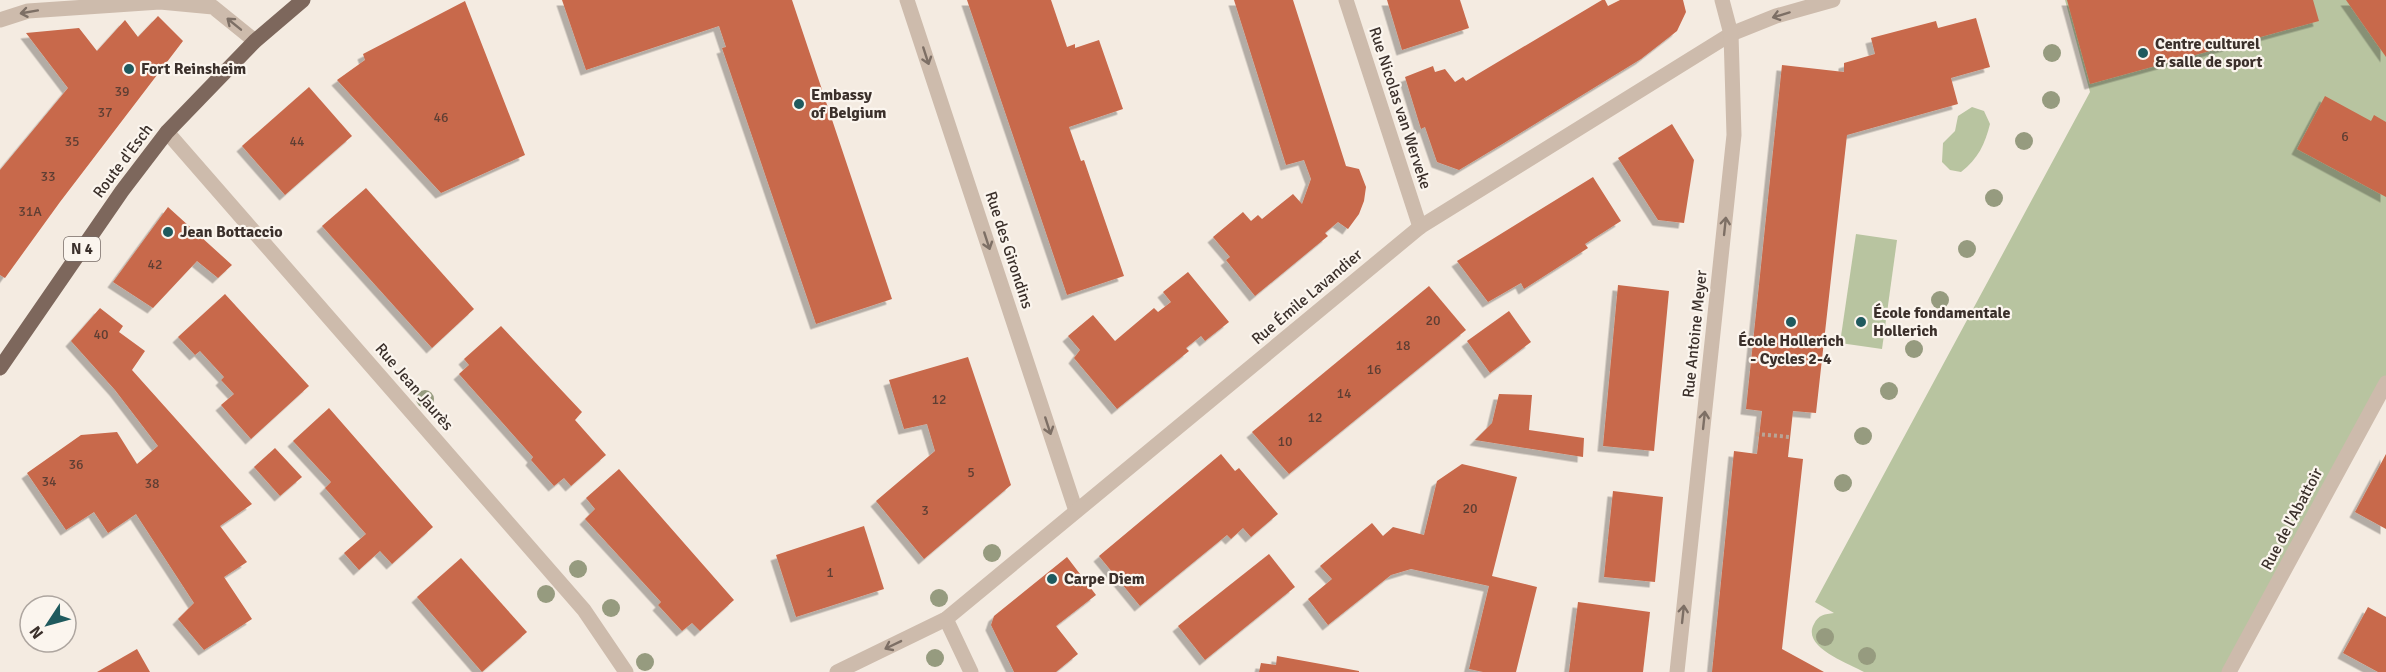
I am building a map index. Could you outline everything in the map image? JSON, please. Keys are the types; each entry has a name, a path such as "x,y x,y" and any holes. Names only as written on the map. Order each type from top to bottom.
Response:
{"main road":[{"name":"Route d'Esch","path":"0,368 122,191 167,132 255,41 303,0"}],"street":[{"name":"Rue des Girondins","path":"907,0 1076,512"},
{"name":"Rue Nicolas van Werveke","path":"1346,0 1420,227"},
{"name":"Rue Antoine Meyer","path":"1677,672 1734,135 1731,34 1722,0"},
{"name":"Rue Émile Lavandier","path":"837,672 946,620 1420,227 1731,34 1776,16 1833,0"},
{"path":"0,20 28,11 160,2 213,7 255,41"},
{"name":"Rue Jean Jaurès","path":"167,132 584,610 626,672"},
{"name":"Rue de l'Abattoir","path":"2229,672 2386,383"},
{"path":"946,620 971,672"}],"path":[{"path":"1756,434 1790,437"}],"green space":[{"path":"2065,0 2386,0 2386,383 2229,672 1864,672 1828,653 1814,640 1812,632 1816,621 1822,616 1834,613 1815,602 2090,92"},
{"path":"1972,107 1984,111 1990,124 1986,138 1980,151 1967,167 1961,172 1950,170 1942,162 1943,143 1955,131 1958,116"},
{"path":"1856,234 1897,240 1882,349 1840,343"}],"building":[{"path":"562,0 792,0 892,299 816,324 722,48 726,47 719,26 586,70"},
{"path":"967,0 1051,0 1067,47 1075,44 1075,48 1099,40 1123,109 1069,127 1081,161 1084,160 1124,276 1067,295"},
{"path":"1234,0 1293,0 1346,166 1359,169 1366,187 1359,214 1348,229 1338,222 1325,233 1328,236 1255,296 1226,260 1230,257 1213,237 1243,212 1251,221 1258,215 1262,219 1293,194 1302,204 1311,179 1304,160 1286,165"},
{"path":"1387,0 1460,0 1469,28 1402,50"},
{"path":"1605,0 1608,6 1620,0 1683,0 1686,12 1677,31 1641,59 1504,143 1459,170 1437,162 1425,127 1421,129 1405,77 1433,66 1435,72 1445,69 1455,82 1463,77 1466,81"},
{"name":"Centre culturel & salle de sport","path":"2067,0 2313,0 2319,21 2090,84"},
{"path":"2346,0 2386,0 2386,57"},
{"path":"465,1 525,155 441,193 337,80 365,60 363,54"},
{"path":"158,16 183,41 5,278 0,275 0,170 68,88 26,33 79,28 97,51 125,20 138,37"},
{"name":"École Hollerich - Cycles 2-4","path":"1976,18 1990,67 1951,78 1958,104 1847,135 1816,413 1793,411 1788,457 1803,459 1782,649 1824,672 1712,672 1734,451 1757,454 1762,411 1746,409 1782,65 1844,72 1844,63 1875,54 1871,38 1936,21 1938,28"},
{"path":"309,87 352,136 285,195 242,146"},
{"path":"2325,96 2371,121 2374,115 2386,122 2386,197 2297,149"},
{"path":"1672,124 1694,160 1684,223 1658,220 1618,158"},
{"path":"1593,177 1621,221 1585,244 1588,248 1524,289 1521,283 1488,302 1457,261"},
{"path":"366,188 474,309 432,348 322,226"},
{"path":"168,207 232,265 218,278 197,261 153,308 113,282"},
{"path":"1188,272 1229,322 1205,341 1201,336 1186,348 1189,351 1117,409 1074,358 1080,350 1068,336 1093,315 1115,341 1154,308 1158,312 1171,302 1163,292"},
{"path":"1618,285 1669,291 1654,451 1603,446"},
{"path":"1429,286 1466,330 1289,474 1252,432"},
{"path":"225,294 309,386 251,439 221,405 234,394 221,380 224,377 200,351 195,355 178,337"},
{"path":"100,308 123,326 119,332 145,351 132,370 252,504 220,526 247,562 224,577 252,619 204,650 178,619 194,603 136,514 108,533 94,512 66,530 27,473 81,435 117,432 137,464 158,446 115,390 71,341"},
{"path":"1509,311 1531,342 1490,373 1467,341"},
{"path":"501,326 582,412 575,420 606,455 571,486 564,478 554,486 531,460 533,457 459,374 469,365 464,359"},
{"path":"968,357 1011,485 924,559 876,501 935,451 927,424 904,429 889,380"},
{"path":"1499,394 1532,395 1529,430 1584,438 1583,457 1475,440 1492,423"},
{"path":"329,408 433,527 392,564 380,551 359,570 344,553 366,534 325,488 331,482 293,441"},
{"path":"275,448 302,477 280,496 254,467"},
{"path":"1221,454 1235,471 1239,468 1278,514 1251,537 1243,528 1231,539 1227,535 1140,606 1099,556"},
{"path":"2386,454 2386,529 2355,512"},
{"path":"1462,464 1517,477 1492,576 1537,587 1516,672 1483,672 1469,669 1489,586 1411,569 1391,575 1328,625 1308,599 1332,579 1320,566 1372,523 1383,536 1393,527 1424,535 1437,481"},
{"path":"619,469 734,600 700,631 692,623 682,631 658,605 661,602 585,519 595,509 586,498"},
{"path":"1613,491 1663,497 1655,582 1604,577"},
{"path":"864,526 884,589 796,617 776,555"},
{"path":"1269,554 1295,587 1205,660 1178,626"},
{"path":"1067,557 1096,595 1056,626 1078,654 1056,672 1014,672 991,625 994,616"},
{"path":"461,558 527,632 482,672 417,597"},
{"path":"1578,602 1650,612 1643,672 1569,672"},
{"path":"2368,607 2386,617 2386,672 2378,672 2343,653"},
{"path":"137,649 150,672 97,672"},
{"path":"1277,656 1359,672 1259,672 1261,663 1276,665"}],"place":[{"name":"Centre culturel & salle de sport","path":"2143,53"},
{"name":"Fort Reinsheim","path":"129,69"},
{"name":"Embassy of Belgium","path":"799,104"},
{"name":"Jean Bottaccio","path":"168,232"},
{"name":"École Hollerich - Cycles 2-4","path":"1791,322"},
{"name":"École fondamentale Hollerich","path":"1861,322"},
{"name":"Carpe Diem","path":"1052,579"}]}
